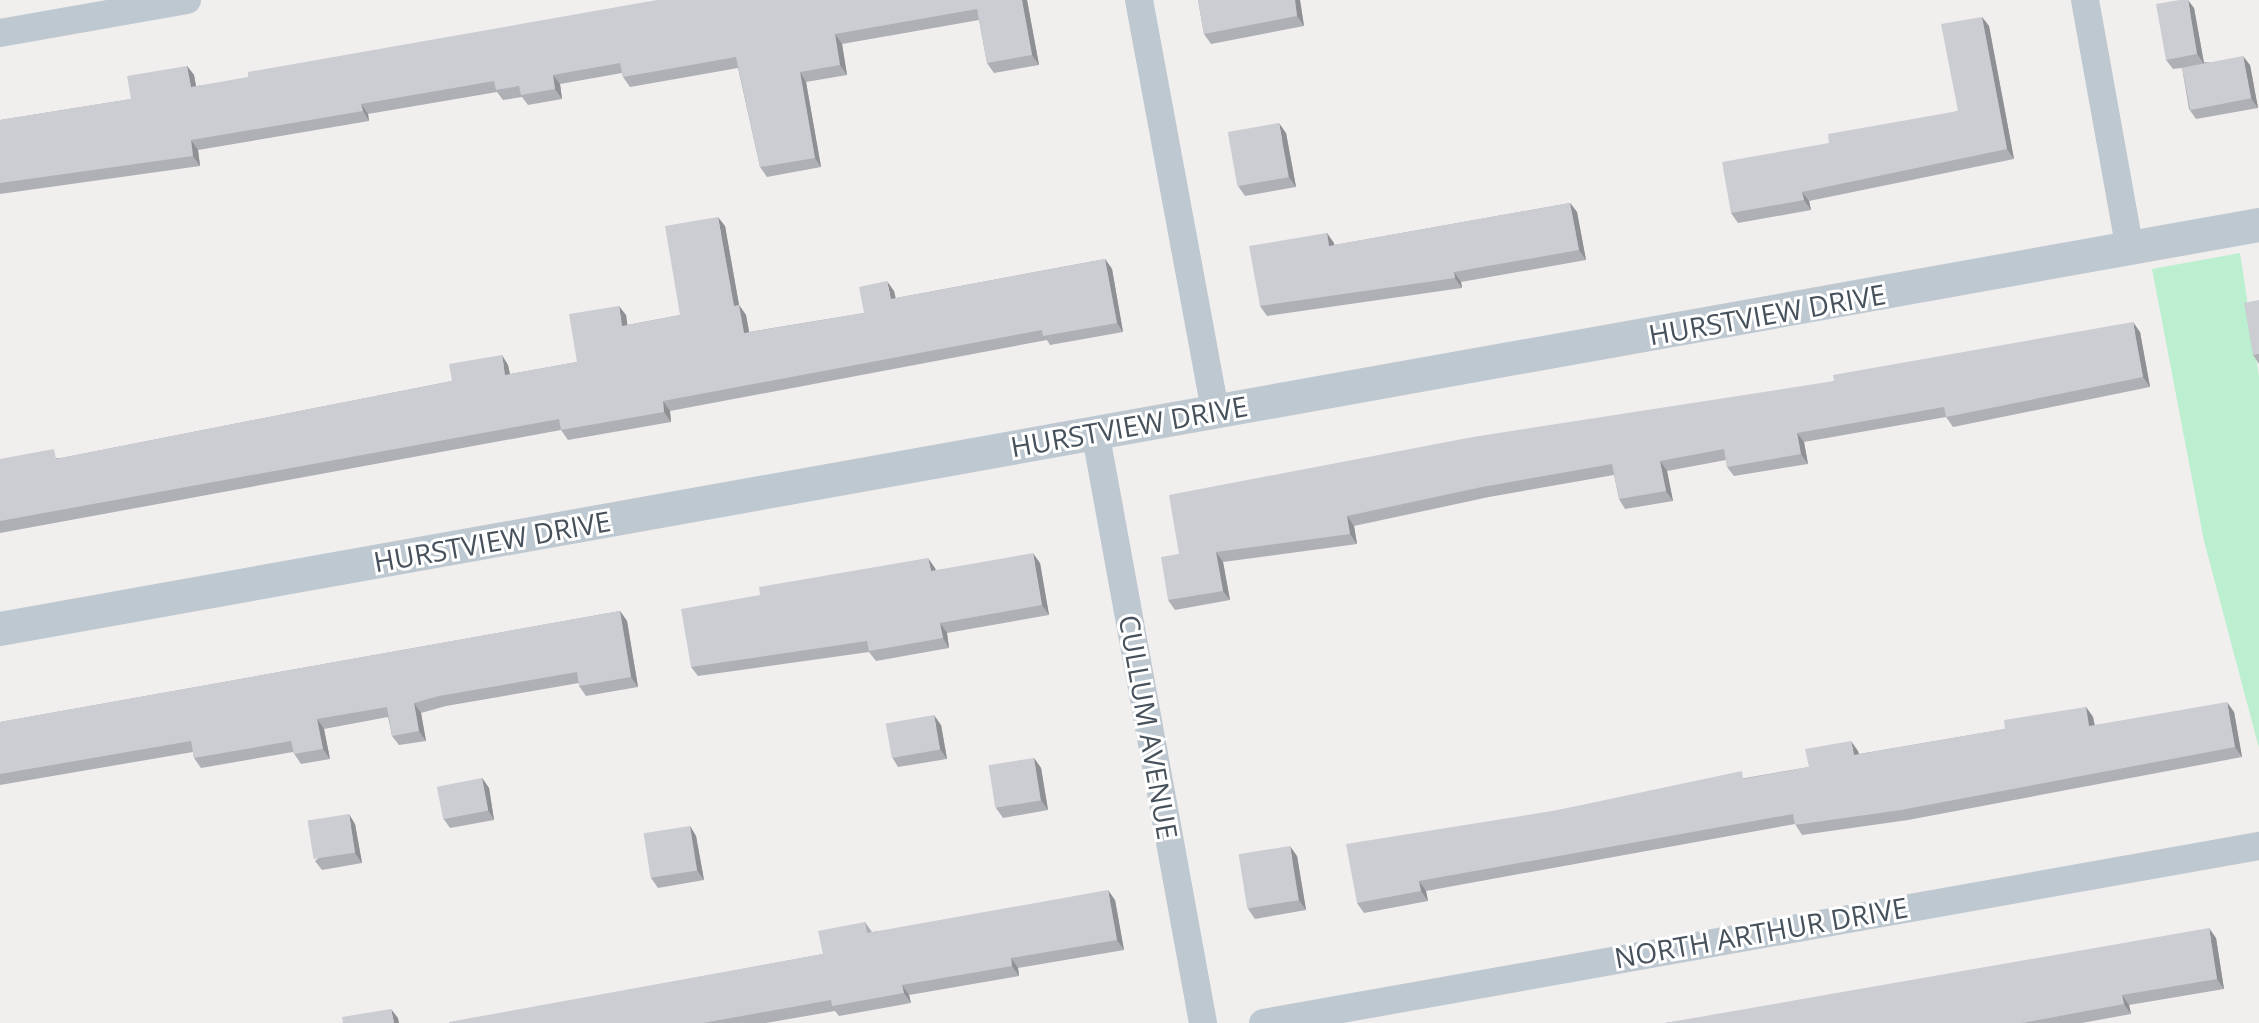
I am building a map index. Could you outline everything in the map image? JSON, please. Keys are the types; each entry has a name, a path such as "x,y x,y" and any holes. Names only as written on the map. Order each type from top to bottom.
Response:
{"street":[{"path":"0,33 187,0"},
{"path":"1139,0 1215,411"},
{"path":"2085,0 2130,249"},
{"name":"HURSTVIEW DRIVE","path":"0,629 2259,225"},
{"name":"CULLUM AVENUE","path":"1095,431 1203,1023"},
{"name":"NORTH ARTHUR DRIVE","path":"1263,1023 2259,846"}],"green space":[{"path":"2240,253 2259,377 2259,748 2204,541 2152,269"}],"building":[{"path":"657,0 1022,0 1032,55 987,63 977,9 835,34 840,65 800,72 815,158 760,167 736,57 623,77 620,63 553,75 555,89 521,95 519,86 496,90 494,81 361,104 363,111 191,140 193,156 0,183 0,120 131,99 127,76 187,66 191,87 248,77 248,72"},
{"path":"1198,0 1295,0 1297,16 1204,34"},
{"path":"2188,0 2197,54 2166,60 2156,4"},
{"path":"1982,17 2007,149 1802,192 1804,200 1731,213 1722,162 1829,143 1828,134 1958,111 1941,24"},
{"path":"2243,56 2251,98 2190,110 2182,68"},
{"path":"1279,123 1289,177 1237,186 1228,132"},
{"path":"1570,203 1579,250 1454,272 1455,278 1260,306 1249,246 1327,233 1329,246"},
{"path":"718,217 734,306 739,305 744,333 864,313 859,287 887,281 891,299 1105,259 1117,323 1043,336 1042,330 663,401 664,412 561,430 559,419 0,521 0,459 54,449 56,459 452,381 449,364 502,355 505,375 577,362 569,314 619,306 622,326 680,315 665,226"},
{"path":"2259,300 2259,354 2253,355 2244,303"},
{"path":"2133,322 2143,377 1946,417 1944,407 1797,433 1801,454 1727,467 1724,449 1660,461 1666,491 1619,499 1612,464 1482,487 1347,516 1350,534 1216,552 1223,591 1168,600 1161,557 1179,554 1169,495 1473,437 1834,381 1833,375"},
{"path":"1033,553 1042,605 940,623 943,638 869,651 867,641 691,667 681,609 760,595 759,587 928,558 931,571"},
{"path":"620,611 631,677 579,686 577,672 439,696 414,703 419,731 392,736 387,707 317,719 323,749 294,754 291,741 194,758 191,741 0,774 0,722"},
{"path":"2227,702 2235,747 1901,810 1795,825 1793,814 1419,881 1421,891 1357,903 1346,844 1558,810 1742,771 1743,779 1809,767 1805,749 1851,741 1854,755 2005,729 2004,720 2086,707 2089,726"},
{"path":"934,715 940,749 892,758 886,724"},
{"path":"1034,758 1041,800 995,808 989,765"},
{"path":"482,778 488,810 443,819 437,787"},
{"path":"349,814 355,853 314,859 308,821"},
{"path":"690,826 697,870 651,878 644,833"},
{"path":"1290,846 1299,900 1247,908 1239,854"},
{"path":"1108,890 1117,940 1011,958 1012,966 902,985 904,993 832,1006 831,1000 703,1023 449,1023 823,954 818,931 865,922 867,933"},
{"path":"2209,928 2217,979 2122,995 2124,1004 2022,1023 1665,1023"},
{"path":"391,1009 394,1023 343,1023 342,1017"}]}
